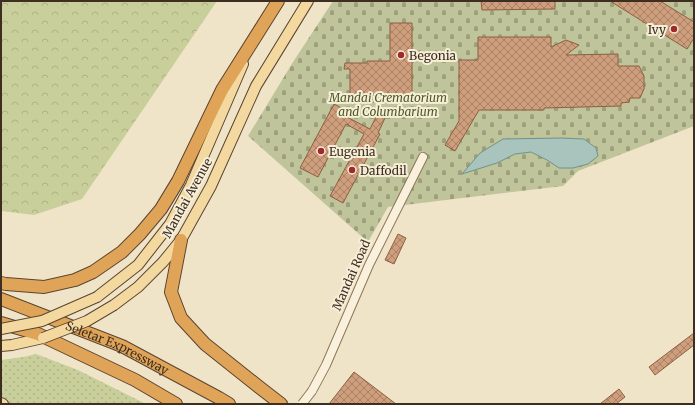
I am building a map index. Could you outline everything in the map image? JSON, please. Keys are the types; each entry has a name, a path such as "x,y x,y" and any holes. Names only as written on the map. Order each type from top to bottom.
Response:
{"highway":[{"path":"1,283 44,287 62,284 93,272 127,248 161,210 178,181 222,90 278,1"},
{"path":"181,240 171,292 181,318 205,344 281,404"},
{"name":"Seletar Expressway","path":"1,299 122,346 229,404"},
{"name":"Seletar Expressway","path":"1,323 38,334 52,340 135,380 176,404"}],"main road":[{"name":"Mandai Avenue","path":"1,329 42,321 97,296 138,265 170,224 191,185 242,68 278,1"},
{"name":"Mandai Avenue","path":"1,346 43,338 87,321 114,305 138,287 163,262 181,240 211,186 256,86 308,1"},
{"path":"1,351 12,345"}],"street":[{"name":"Mandai Road","path":"302,404 312,391 326,365 368,265 422,157"}],"green space":[{"path":"1,1 217,1 82,199 34,215 1,211"},
{"name":"Mandai Crematorium and Columbarium","path":"333,1 694,1 694,126 578,171 563,186 388,207 368,242 248,136 293,62"},
{"path":"36,354 78,370 146,404 1,404 1,360"}],"water":[{"path":"503,139 584,139 596,148 598,156 588,164 573,168 559,168 531,152 515,154 497,163 462,174 480,153"}],"building":[{"path":"481,1 555,1 555,9 482,10"},
{"name":"Ivy","path":"610,1 660,1 694,22 694,38 687,49"},
{"name":"Begonia","path":"390,23 412,23 412,95 350,96 350,69 344,69 345,63 390,61"},
{"path":"478,37 551,37 551,47 566,40 579,45 566,55 618,54 618,66 639,66 644,76 644,89 640,98 630,98 629,102 621,103 621,106 544,108 544,110 479,110 455,151 445,145 459,121 459,60 478,60"},
{"path":"334,104 347,111 345,116 370,129 377,115 385,118 378,133 380,134 343,203 330,196 364,134 346,124 318,177 300,168"},
{"path":"398,234 406,238 394,264 385,260"},
{"path":"694,333 694,345 655,375 649,367"},
{"path":"354,372 396,404 329,404"},
{"path":"619,389 625,397 616,404 600,404"}],"place":[{"name":"Ivy","path":"674,29"},
{"name":"Begonia","path":"401,55"},
{"name":"Eugenia","path":"321,151"},
{"name":"Daffodil","path":"352,170"}]}
